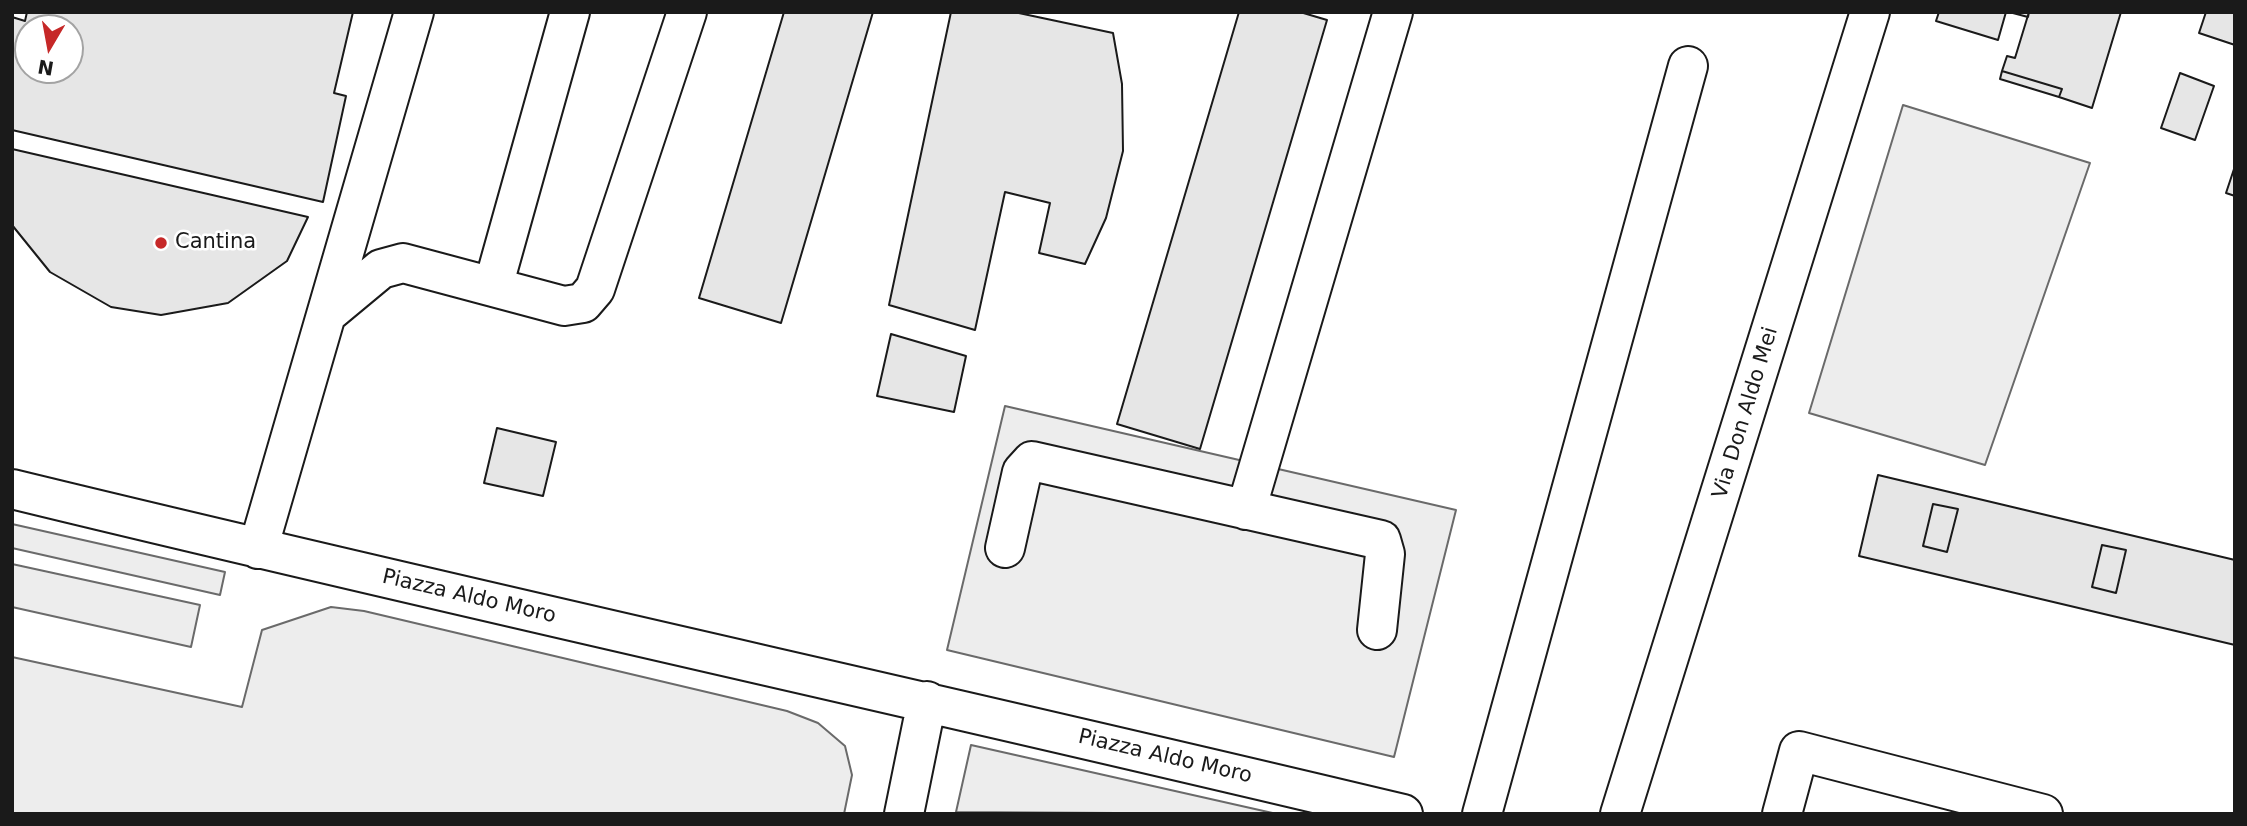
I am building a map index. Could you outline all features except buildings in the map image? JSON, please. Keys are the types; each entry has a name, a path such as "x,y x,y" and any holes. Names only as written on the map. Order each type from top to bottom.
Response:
{"street":[{"path":"258,549 414,12"},
{"path":"493,287 569,12"},
{"path":"328,313 381,269 403,264 564,306 583,303 595,289 687,12"},
{"path":"1246,509 1393,12"},
{"name":"Via Don Aldo Mei","path":"1620,814 1870,12"},
{"path":"1482,814 1688,66"},
{"path":"1005,548 1022,472 1032,461 1381,540 1385,554 1377,630"},
{"name":"Piazza Aldo Moro","path":"12,489 258,549 927,701 1402,814"},
{"path":"904,814 927,701"},
{"path":"1782,814 1799,751 2043,814"}],"shaded area":[{"path":"1903,105 2090,163 1985,465 1809,413"},
{"path":"1005,406 1456,510 1394,757 947,650"},
{"path":"12,524 225,572 220,595 12,548"},
{"path":"12,564 200,605 191,647 12,607"},
{"path":"331,607 364,611 787,711 818,723 845,746 852,775 844,814 12,814 12,657 242,707 262,630"},
{"path":"971,745 1277,814 956,812"}],"place":[{"name":"Cantina","path":"161,243"}]}
